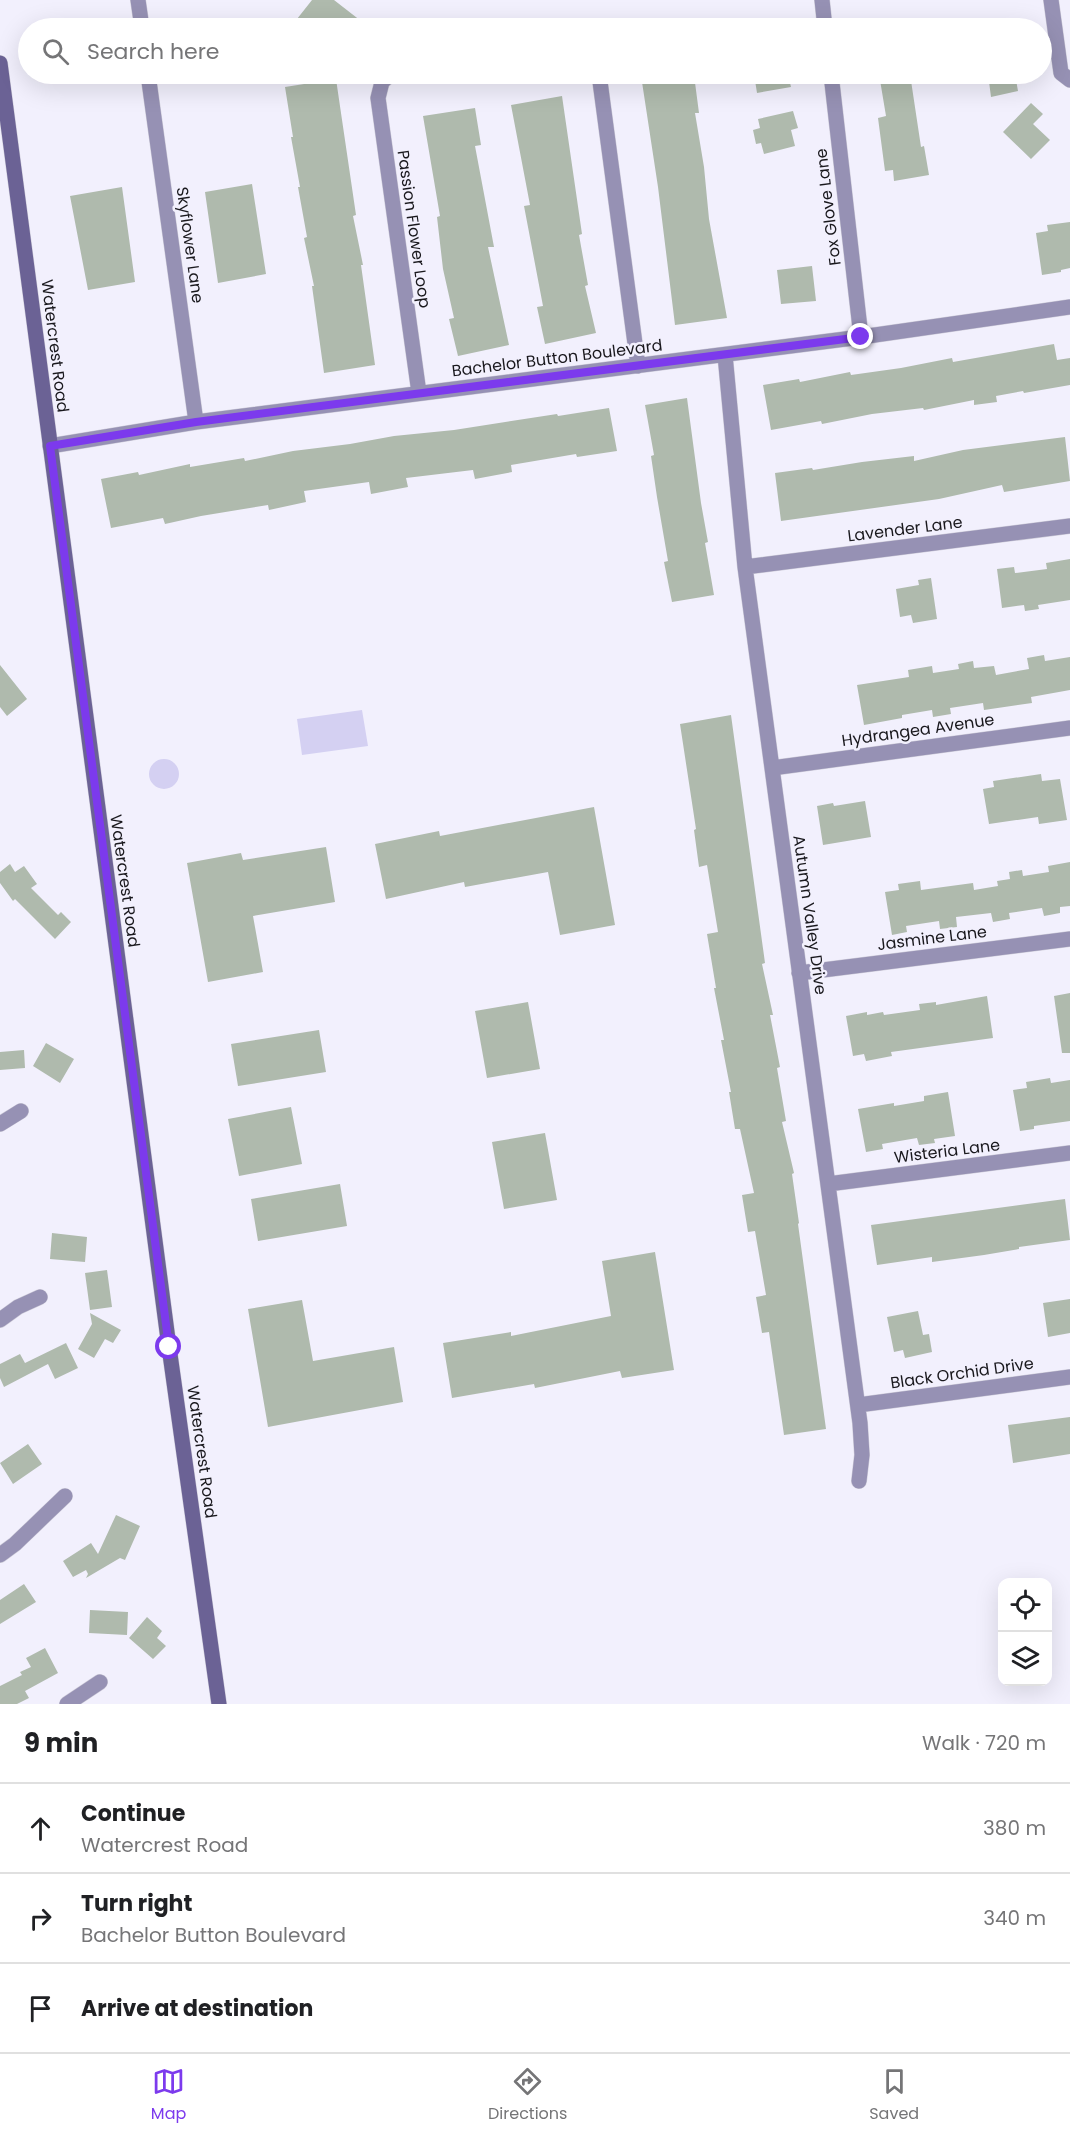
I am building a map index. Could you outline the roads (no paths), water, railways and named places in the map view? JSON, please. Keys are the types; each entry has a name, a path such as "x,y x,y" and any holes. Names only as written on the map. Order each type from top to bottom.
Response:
{"street":[{"path":"138,0 141,18"},
{"path":"822,0 824,18"},
{"path":"1051,0 1061,73 1070,80"},
{"name":"Watercrest Road","path":"0,63 167,1335 219,1704"},
{"name":"Skyflower Lane","path":"149,84 196,422"},
{"name":"Passion Flower Loop","path":"382,84 378,98 419,393"},
{"path":"600,84 638,366"},
{"name":"Fox Glove Lane","path":"832,84 861,337"},
{"name":"Bachelor Button Boulevard","path":"50,446 196,422 725,355 1070,307"},
{"name":"Autumn Valley Drive","path":"725,355 745,567 858,1405 862,1455 859,1480"},
{"name":"Lavender Lane","path":"745,567 1070,526"},
{"name":"Hydrangea Avenue","path":"772,768 1070,728"},
{"name":"Jasmine Lane","path":"800,973 1070,939"},
{"path":"0,1124 21,1112"},
{"name":"Wisteria Lane","path":"828,1184 1070,1153"},
{"path":"0,1320 18,1307 40,1297"},
{"name":"Black Orchid Drive","path":"858,1405 1070,1377"},
{"path":"0,1556 65,1496"},
{"path":"67,1704 100,1682"}]}
